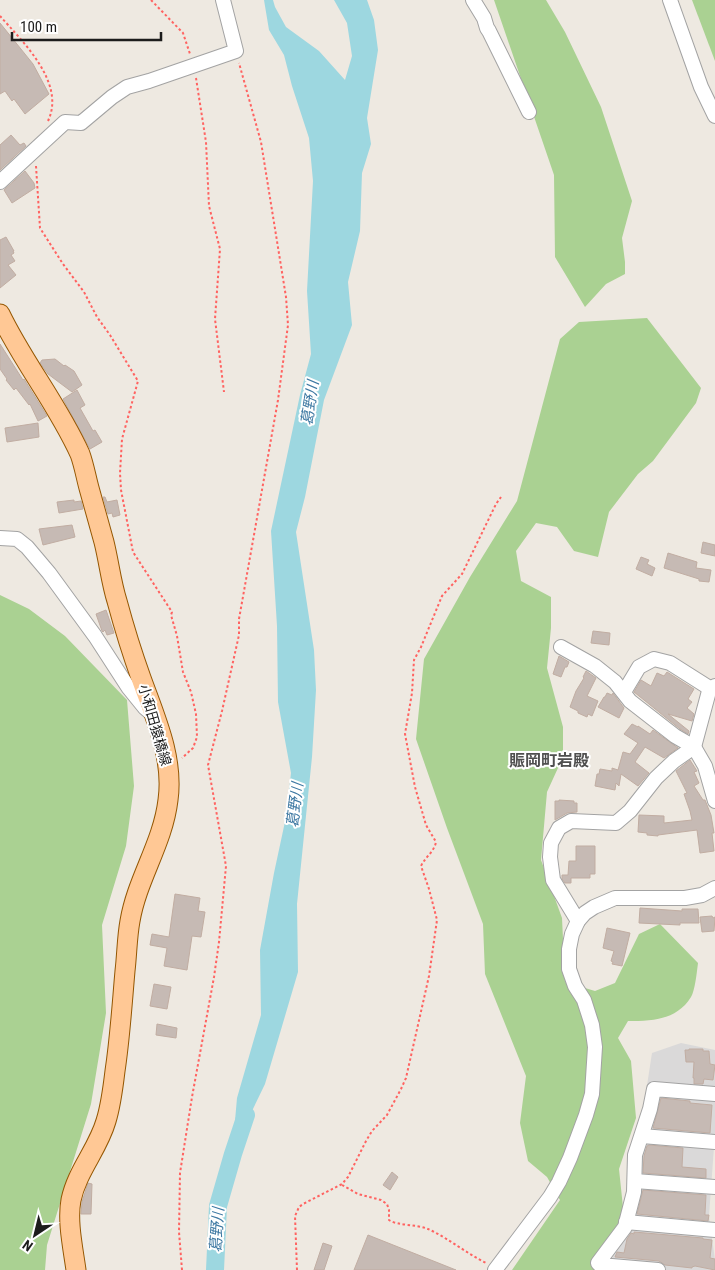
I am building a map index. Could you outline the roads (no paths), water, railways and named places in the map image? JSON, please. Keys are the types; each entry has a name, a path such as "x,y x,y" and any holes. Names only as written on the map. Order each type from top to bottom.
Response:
{"main road":[{"name":"小和田猿橋線","path":"0,314 67,429 81,457 104,542 116,600 168,760 168,799 165,818 135,899 130,920 120,1038 112,1097 100,1138 82,1171 71,1200 72,1238 76,1270"}],"street":[{"path":"0,182 65,122 82,123 112,97 128,87 236,51 223,0"},
{"path":"473,0 484,18 487,28 529,112"},
{"path":"670,0 701,86 715,116"},
{"path":"0,538 17,539 27,547 96,636 137,699 155,717"},
{"path":"561,647 595,666 615,682 630,701 675,736 694,747 705,766 715,801"},
{"path":"624,692 639,667 654,659 670,663 713,688"},
{"path":"578,921 553,880 550,856 551,843 559,828 571,821 616,823 630,811 656,778 674,761 694,747 708,690 713,688"},
{"path":"496,1269 550,1197 559,1182 570,1158 592,1094 595,1047 592,1025 584,1000 575,986 569,969 569,949 572,934 578,921 594,907 615,898 685,898 702,895 715,888"},
{"path":"658,1270 600,1265 598,1263 626,1222 634,1192 636,1155 654,1089 715,1094"},
{"path":"642,1136 715,1142"},
{"path":"634,1181 715,1186 715,1194"},
{"path":"626,1222 715,1230"}],"water":[{"path":"264,0 273,0 286,27 319,51 345,80 352,56 347,23 334,0 367,0 374,20 378,50 367,118 371,144 362,173 360,231 348,282 352,325 324,400 305,497 296,532 314,650 316,690 312,757 297,904 298,972 265,1084 251,1113 244,1136 240,1139 234,1132 237,1098 261,1015 260,950 286,817 291,773 278,702 277,626 271,531 300,395 311,354 307,291 313,181 309,138 284,55 269,30"}],"waterway":[{"name":"葛野川","path":"215,1270 218,1206 246,1115"}],"district":[{"name":"賑岡町岩殿","path":"549,760"}]}
